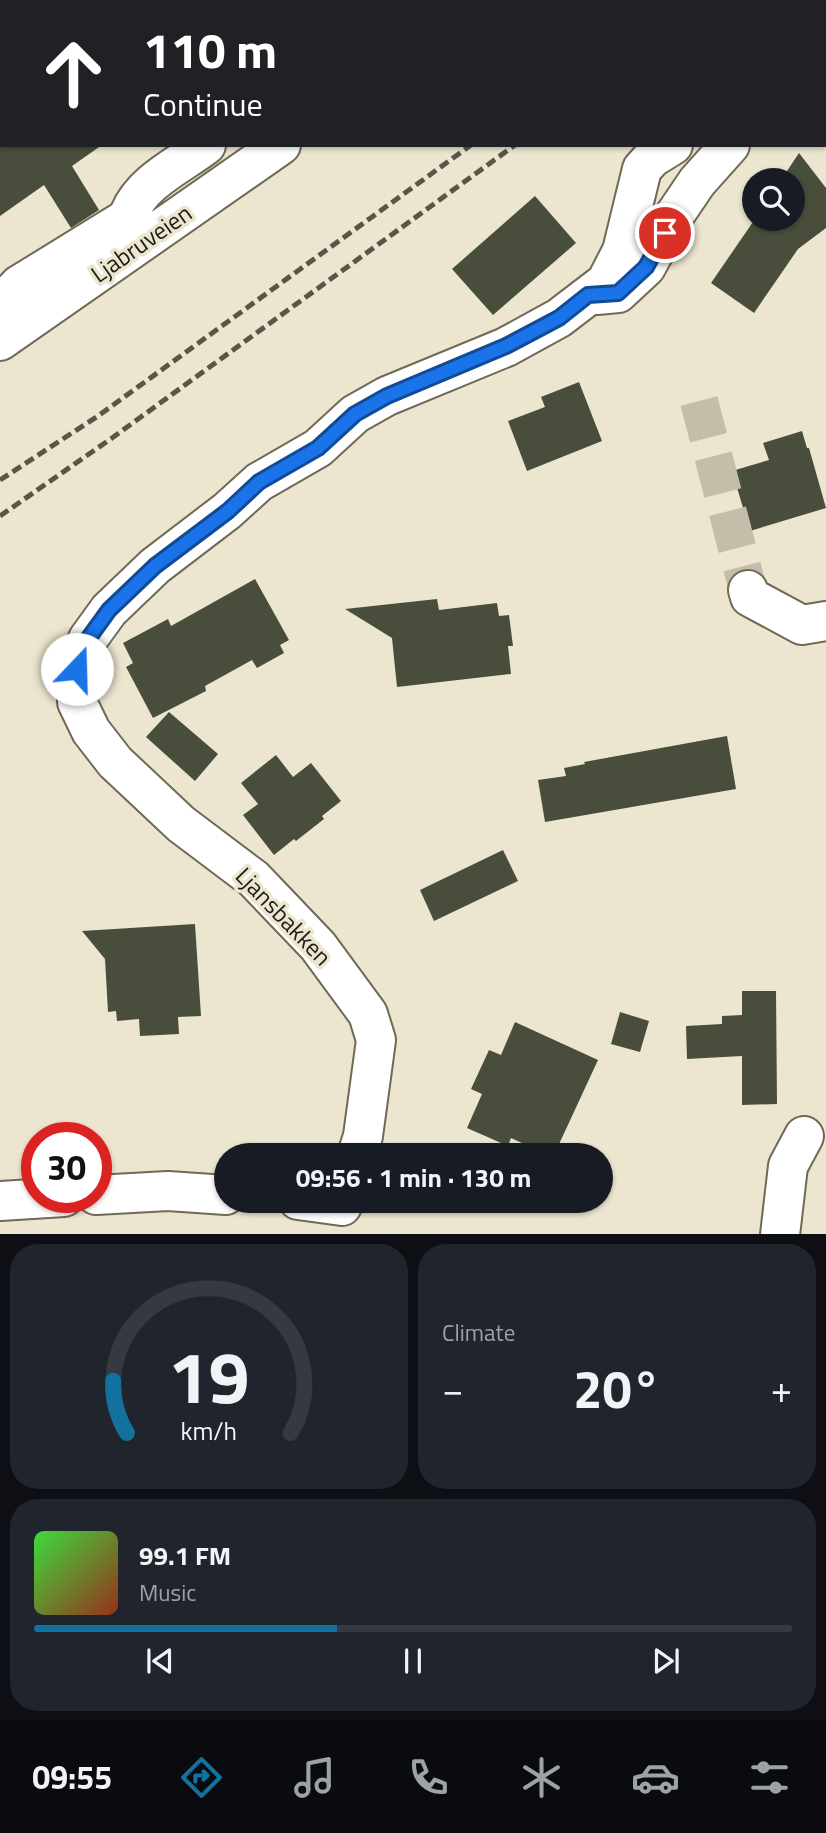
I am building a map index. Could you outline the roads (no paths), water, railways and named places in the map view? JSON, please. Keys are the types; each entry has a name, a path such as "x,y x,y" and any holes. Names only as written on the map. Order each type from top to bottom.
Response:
{"street":[{"path":"3,302 19,285 139,227 130,212 135,199 202,147"},
{"name":"Ljabruveien","path":"0,341 139,227 278,147"},
{"path":"588,295 606,282 622,251 642,169 652,158 670,147"},
{"path":"588,295 618,293 633,282 646,267 674,216 697,182 728,147"},
{"name":"Ljansbakken","path":"360,1143 376,1040 368,1014 318,946 254,879 181,824 115,762 91,731 77,702 77,669 88,639 109,610 155,566 228,511 259,482 318,448 355,414 387,396 506,346 559,318 588,295"},
{"path":"748,590 750,597 802,625 826,621"},
{"path":"780,1234 788,1166 804,1136"},
{"path":"112,1194 168,1191 214,1194"},
{"path":"0,1201 21,1200"}],"tunnel":[{"path":"699,401 748,590"}],"railway":[{"path":"0,480 98,416 468,147"},
{"path":"0,516 112,438 512,147"}]}
